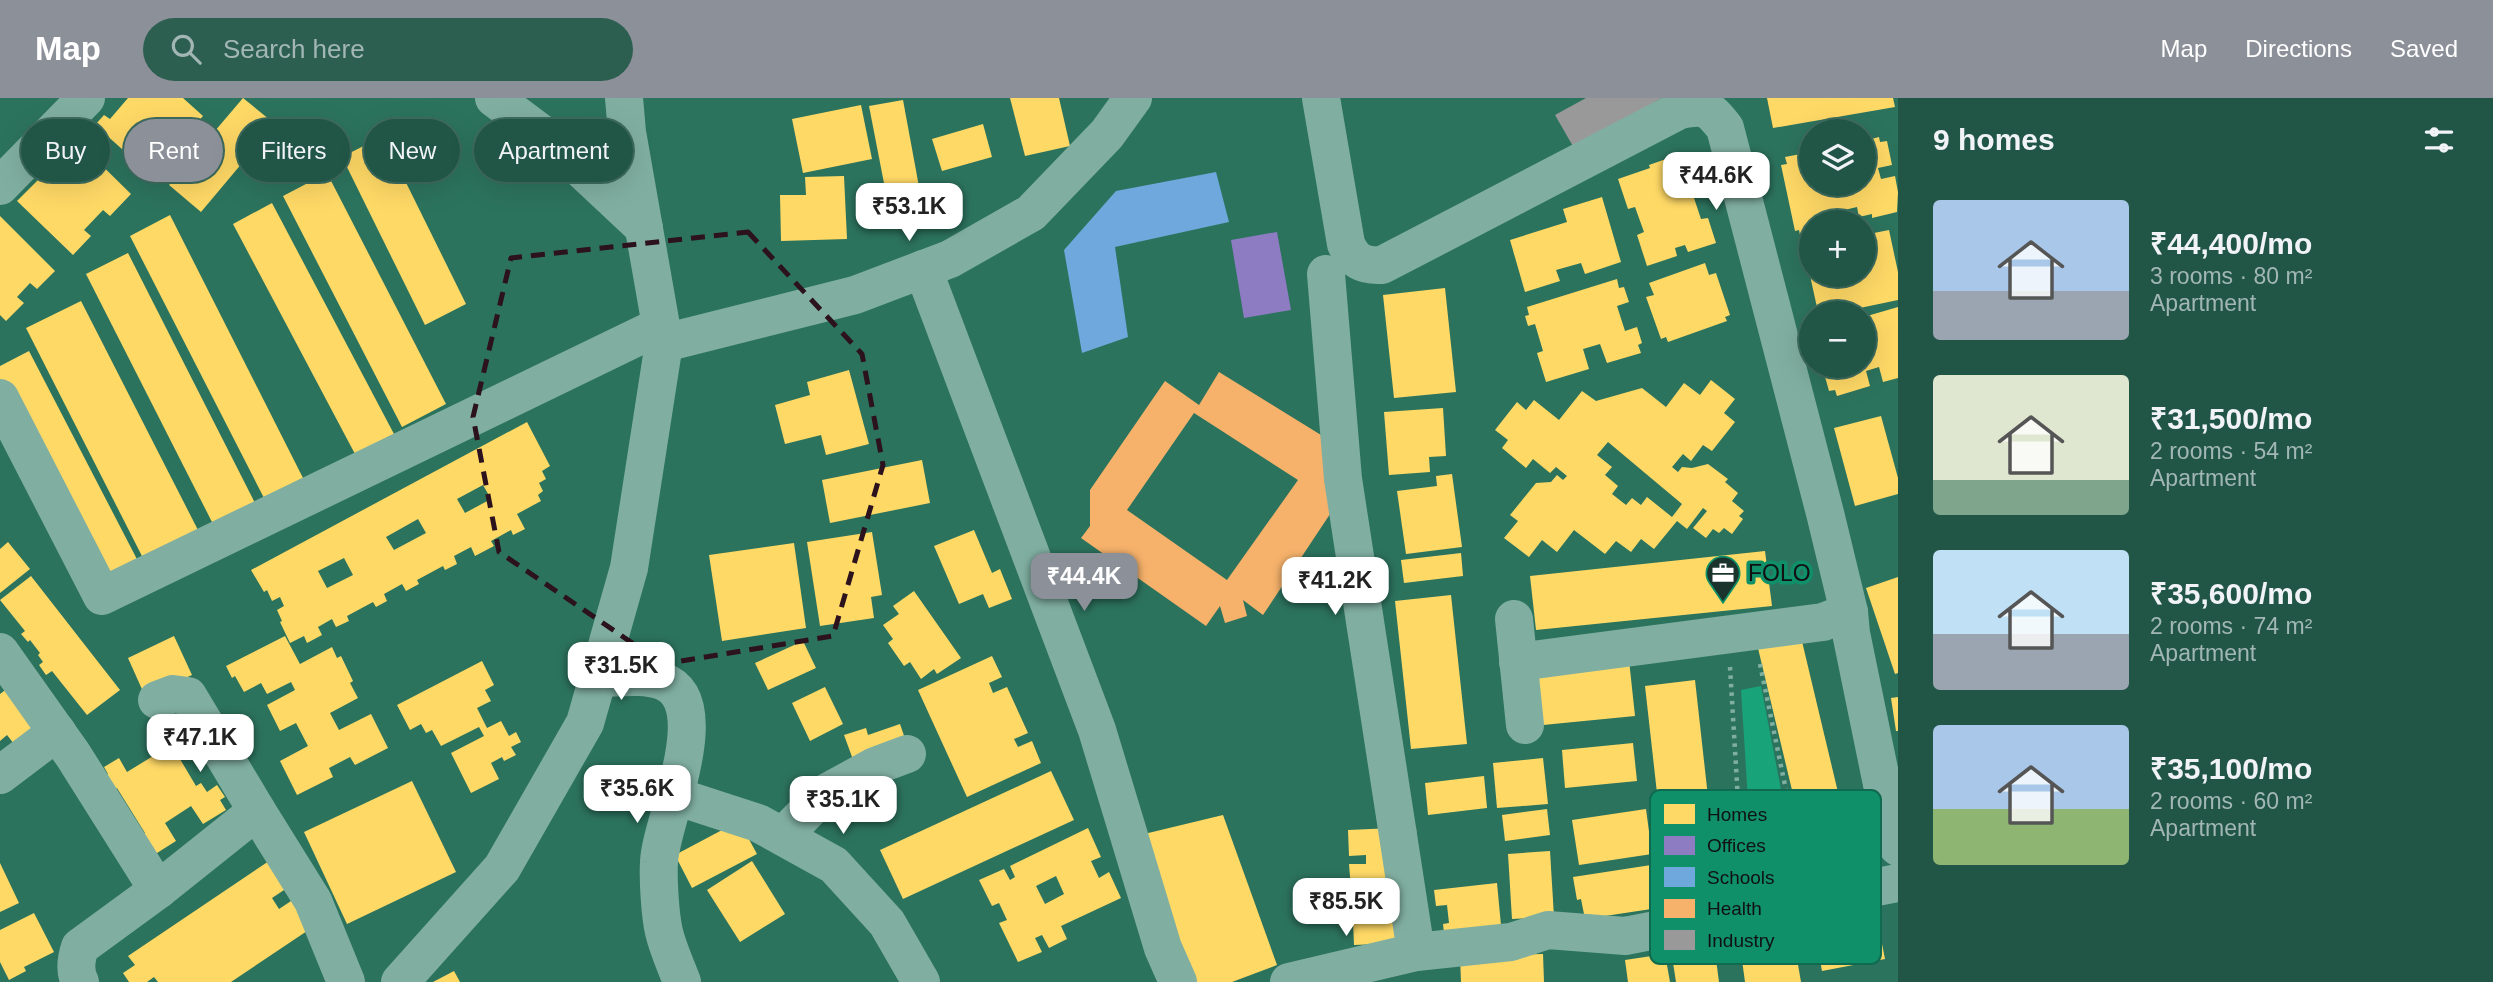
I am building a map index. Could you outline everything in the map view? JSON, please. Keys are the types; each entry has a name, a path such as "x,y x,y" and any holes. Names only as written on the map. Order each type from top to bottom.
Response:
{"street":[{"path":"0,186 86,98"},
{"path":"494,98 550,140 643,228"},
{"path":"400,982 502,868 585,723 629,568 662,334 627,132 624,98"},
{"path":"0,398 102,596 662,334 855,295 950,259 1031,213 1107,134 1133,98"},
{"path":"1321,98 1346,244 1353,258 1366,266 1381,265 1680,110 1699,106 1713,114 1725,128 1849,612 1889,820 1898,847"},
{"path":"923,270 1097,730 1164,948 1178,982"},
{"path":"1326,274 1343,479 1416,952"},
{"path":"1518,662 1823,622 1849,612"},
{"path":"1514,619 1525,725"},
{"path":"0,652 57,732 158,890"},
{"path":"598,678 664,681 677,692 685,711 688,738 659,860 663,931 682,982"},
{"path":"156,700 173,694 188,696 313,901 346,982"},
{"path":"0,775 57,732"},
{"path":"783,836 824,794 876,766 908,754"},
{"path":"675,796 758,823 834,865 887,923 921,982"},
{"path":"80,982 76,967 80,947 158,890 257,811"},
{"path":"1289,982 1416,952 1511,942 1548,930 1625,936 1650,931"}],"path":[{"path":"1740,790 1741,633"},
{"path":"1741,633 1782,790"}],"highlighted area":[{"path":"748,232 862,354 883,465 833,636 663,664 499,552 473,417 511,258"}],"green space":[{"path":"1761,686 1781,790 1747,790 1741,690"}],"building: Homes":[{"path":"128,98 183,98 203,116 200,119 124,119 124,151 110,138 110,119"},
{"path":"243,98 269,119 237,119 237,169 201,212 169,185 172,182 223,182 223,122"},
{"path":"1010,98 1059,98 1070,146 1025,156"},
{"path":"1767,98 1893,98 1895,107 1825,119 1799,119 1799,124 1773,128"},
{"path":"903,100 922,203 889,209 869,106"},
{"path":"861,105 872,159 803,173 792,119"},
{"path":"983,124 992,157 942,171 932,139"},
{"path":"1879,137 1880,142 1887,141 1892,165 1878,168 1881,179 1895,176 1898,192 1897,212 1876,217 1876,210 1858,210 1857,207 1844,210 1799,210 1799,230 1795,231 1781,165 1787,164 1785,157 1799,154 1799,196 1876,196 1876,138"},
{"path":"364,146 364,182 406,182 466,304 425,325 350,173 350,153"},
{"path":"1686,152 1696,184 1690,186 1701,219 1708,218 1716,243 1688,252 1685,245 1675,248 1677,256 1647,266 1637,235 1644,232 1635,207 1628,209 1618,179"},
{"path":"110,173 131,194 110,216 103,210 84,230 91,236 73,255 17,201 36,182 110,182"},
{"path":"844,176 847,239 781,241 780,195 806,195 805,177"},
{"path":"310,182 332,182 446,404 402,427 283,196"},
{"path":"1602,197 1621,262 1585,274 1581,263 1556,270 1560,281 1525,292 1510,240 1567,222 1563,209"},
{"path":"272,203 394,434 355,454 233,224"},
{"path":"170,215 303,478 264,498 130,236"},
{"path":"0,216 55,271 37,289 30,283 17,297 24,303 6,321 0,315"},
{"path":"1889,230 1898,272 1898,300 1876,305 1876,301 1816,301 1813,287 1876,287 1876,233"},
{"path":"128,253 255,503 213,524 86,274"},
{"path":"1705,263 1709,275 1716,273 1730,315 1725,317 1727,321 1668,342 1666,337 1661,339 1646,297 1654,295 1649,283"},
{"path":"1617,279 1619,288 1624,287 1629,302 1617,306 1625,331 1637,327 1642,343 1638,345 1641,353 1607,363 1600,344 1583,349 1589,369 1546,382 1537,353 1543,351 1535,324 1528,326 1525,316 1529,315 1527,307"},
{"path":"1445,288 1456,392 1394,398 1383,295"},
{"path":"81,301 199,532 144,560 26,328"},
{"path":"1898,307 1898,378 1883,382 1879,367 1876,368 1876,313"},
{"path":"29,351 140,565 96,588 0,401 0,366"},
{"path":"849,370 869,444 826,455 821,435 785,444 775,405 810,395 807,382"},
{"path":"1825,378 1868,378 1870,386 1837,396 1835,390 1829,391"},
{"path":"1711,380 1735,399 1724,413 1735,422 1712,451 1703,445 1691,461 1683,454 1672,467 1678,472 1682,467 1692,468 1708,464 1728,479 1725,482 1738,493 1732,501 1744,511 1739,516 1743,519 1732,534 1724,528 1719,533 1713,529 1706,538 1693,528 1707,511 1703,508 1687,529 1677,521 1654,549 1641,539 1631,552 1616,541 1605,554 1574,530 1557,552 1542,540 1529,557 1504,538 1518,521 1510,515 1536,483 1551,482 1557,475 1563,480 1567,476 1556,467 1550,473 1533,459 1526,468 1502,448 1508,440 1495,430 1517,402 1526,410 1534,400 1559,420 1582,391 1596,401 1642,388 1666,407 1684,383 1700,395","holes":["1608,442 1682,504 1672,517 1647,497 1641,505 1632,498 1626,505 1612,494 1618,486 1605,475 1612,467 1597,455"]},
{"path":"1443,408 1446,456 1429,457 1430,472 1389,475 1384,412"},
{"path":"1881,416 1898,478 1898,494 1855,506 1834,428"},
{"path":"527,422 550,466 542,471 546,479 539,483 543,491 538,495 541,501 517,514 525,529 513,535 511,530 491,541 494,546 475,556 471,547 454,556 457,564 445,570 443,566 417,580 419,584 406,591 402,584 384,594 387,601 376,607 373,602 347,616 349,621 336,627 332,619 318,627 322,635 307,643 304,636 290,643 277,610 284,606 280,597 272,601 251,570","holes":["483,485 491,499 465,513 457,499","418,519 426,533 394,550 386,537","344,558 353,575 327,588 318,571"]},
{"path":"922,460 930,503 830,523 822,480"},
{"path":"1452,474 1462,547 1406,554 1397,491 1437,486 1436,476"},
{"path":"974,530 992,573 1000,569 1012,599 989,608 983,594 959,604 934,546"},
{"path":"872,532 882,595 871,597 874,618 820,626 807,542"},
{"path":"8,542 30,569 0,593 0,549"},
{"path":"794,543 806,628 722,641 709,555"},
{"path":"1765,551 1772,606 1536,630 1530,576"},
{"path":"1461,553 1463,576 1404,583 1401,560"},
{"path":"31,576 120,690 87,715 52,671 46,675 39,665 43,662 38,655 40,653 30,640 28,642 21,634 25,631 0,600"},
{"path":"1898,577 1898,673 1895,674 1866,588"},
{"path":"914,591 961,658 937,674 934,669 921,679 910,662 904,666 888,643 893,639 883,625 899,614 893,606"},
{"path":"1451,595 1467,744 1411,749 1395,601"},
{"path":"1800,633 1837,790 1792,790 1757,644"},
{"path":"174,636 192,675 145,696 128,658"},
{"path":"285,636 300,664 332,647 337,658 341,656 358,698 330,713 339,730 371,714 388,748 355,765 350,757 329,768 333,777 297,795 280,761 308,746 296,723 280,731 267,705 295,690 291,682 267,694 261,683 244,692 226,666"},
{"path":"803,641 816,668 768,690 755,663"},
{"path":"992,656 1002,677 989,683 993,693 1007,687 1028,733 1014,739 1018,747 1032,741 1041,763 967,797 918,690"},
{"path":"1629,660 1635,716 1543,725 1537,670"},
{"path":"482,661 494,685 485,690 491,701 477,708 487,728 501,721 509,736 516,732 521,742 511,747 516,755 504,761 502,757 491,763 499,779 471,793 451,753 484,736 479,727 441,746 432,730 426,733 421,724 410,730 397,705"},
{"path":"1695,680 1707,790 1657,790 1645,686"},
{"path":"13,684 37,724 22,754 7,735 0,741 0,694"},
{"path":"825,687 843,724 810,741 792,703"},
{"path":"1898,697 1898,731 1896,731 1891,698"},
{"path":"177,722 187,738 177,745 185,757 180,759 196,786 201,783 207,792 217,785 225,797 220,800 226,810 203,824 191,806 165,823 176,841 157,853 134,839 145,833 117,788 109,794 100,779 108,774 104,767 119,758 127,772 158,753 149,739"},
{"path":"900,724 914,765 859,776 844,735 866,728 868,735"},
{"path":"1633,743 1637,781 1565,788 1562,750"},
{"path":"1543,758 1548,804 1497,808 1493,763"},
{"path":"1051,771 1074,820 903,899 880,850"},
{"path":"1484,776 1487,808 1428,815 1425,783"},
{"path":"412,781 456,872 347,924 304,832"},
{"path":"1547,809 1550,835 1505,841 1502,815"},
{"path":"1646,809 1650,854 1579,865 1572,820"},
{"path":"1223,815 1277,965 1232,982 1192,982 1140,835"},
{"path":"739,821 757,854 692,888 675,855"},
{"path":"1416,827 1422,942 1354,945 1353,921 1366,920 1366,914 1353,914 1349,864 1366,864 1366,855 1349,856 1348,830"},
{"path":"1088,828 1101,857 1091,861 1099,878 1109,872 1121,898 1061,926 1067,939 1049,948 1042,935 1035,938 1042,952 1018,962 999,923 1007,920 999,903 992,906 979,880 1004,869 1010,880 1015,877 1010,866","holes":["1056,876 1064,894 1045,904 1036,886"]},
{"path":"1550,851 1554,917 1512,919 1508,854"},
{"path":"269,861 287,888 272,898 279,909 294,899 313,927 231,982 158,982 154,977 147,982 129,982 123,973 135,965 128,956"},
{"path":"752,861 785,914 740,942 707,890"},
{"path":"0,863 19,903 0,912"},
{"path":"1650,865 1650,909 1585,919 1581,899 1577,900 1573,877"},
{"path":"1497,883 1502,936 1445,942 1443,924 1449,923 1447,905 1436,906 1434,890"},
{"path":"34,913 54,952 24,967 26,971 9,980 0,962 0,930"},
{"path":"1881,939 1885,959 1881,960"},
{"path":"1543,954 1544,982 1461,982 1460,956"},
{"path":"1650,956 1650,964 1667,964 1670,982 1628,982 1625,960"},
{"path":"1673,964 1717,964 1719,982 1676,982"},
{"path":"1743,964 1798,964 1801,982 1745,982"},
{"path":"1821,964 1859,964 1822,971"},
{"path":"454,971 460,982 433,982"}],"building: Offices":[{"path":"1277,232 1291,310 1244,318 1231,240"}],"building: Schools":[{"path":"1216,172 1229,222 1115,247 1128,337 1082,353 1064,250 1116,191"}],"building: Health":[{"path":"1219,372 1321,435 1344,493 1263,615 1243,600 1247,616 1225,623 1220,606 1206,626 1081,538 1090,526 1090,490 1165,381 1199,405","holes":["1194,413 1298,480 1227,580 1127,510"]}],"building: Industry":[{"path":"1586,98 1662,98 1574,148 1555,115"}],"place":[{"name":"FOLO","path":"1723,603"}]}
